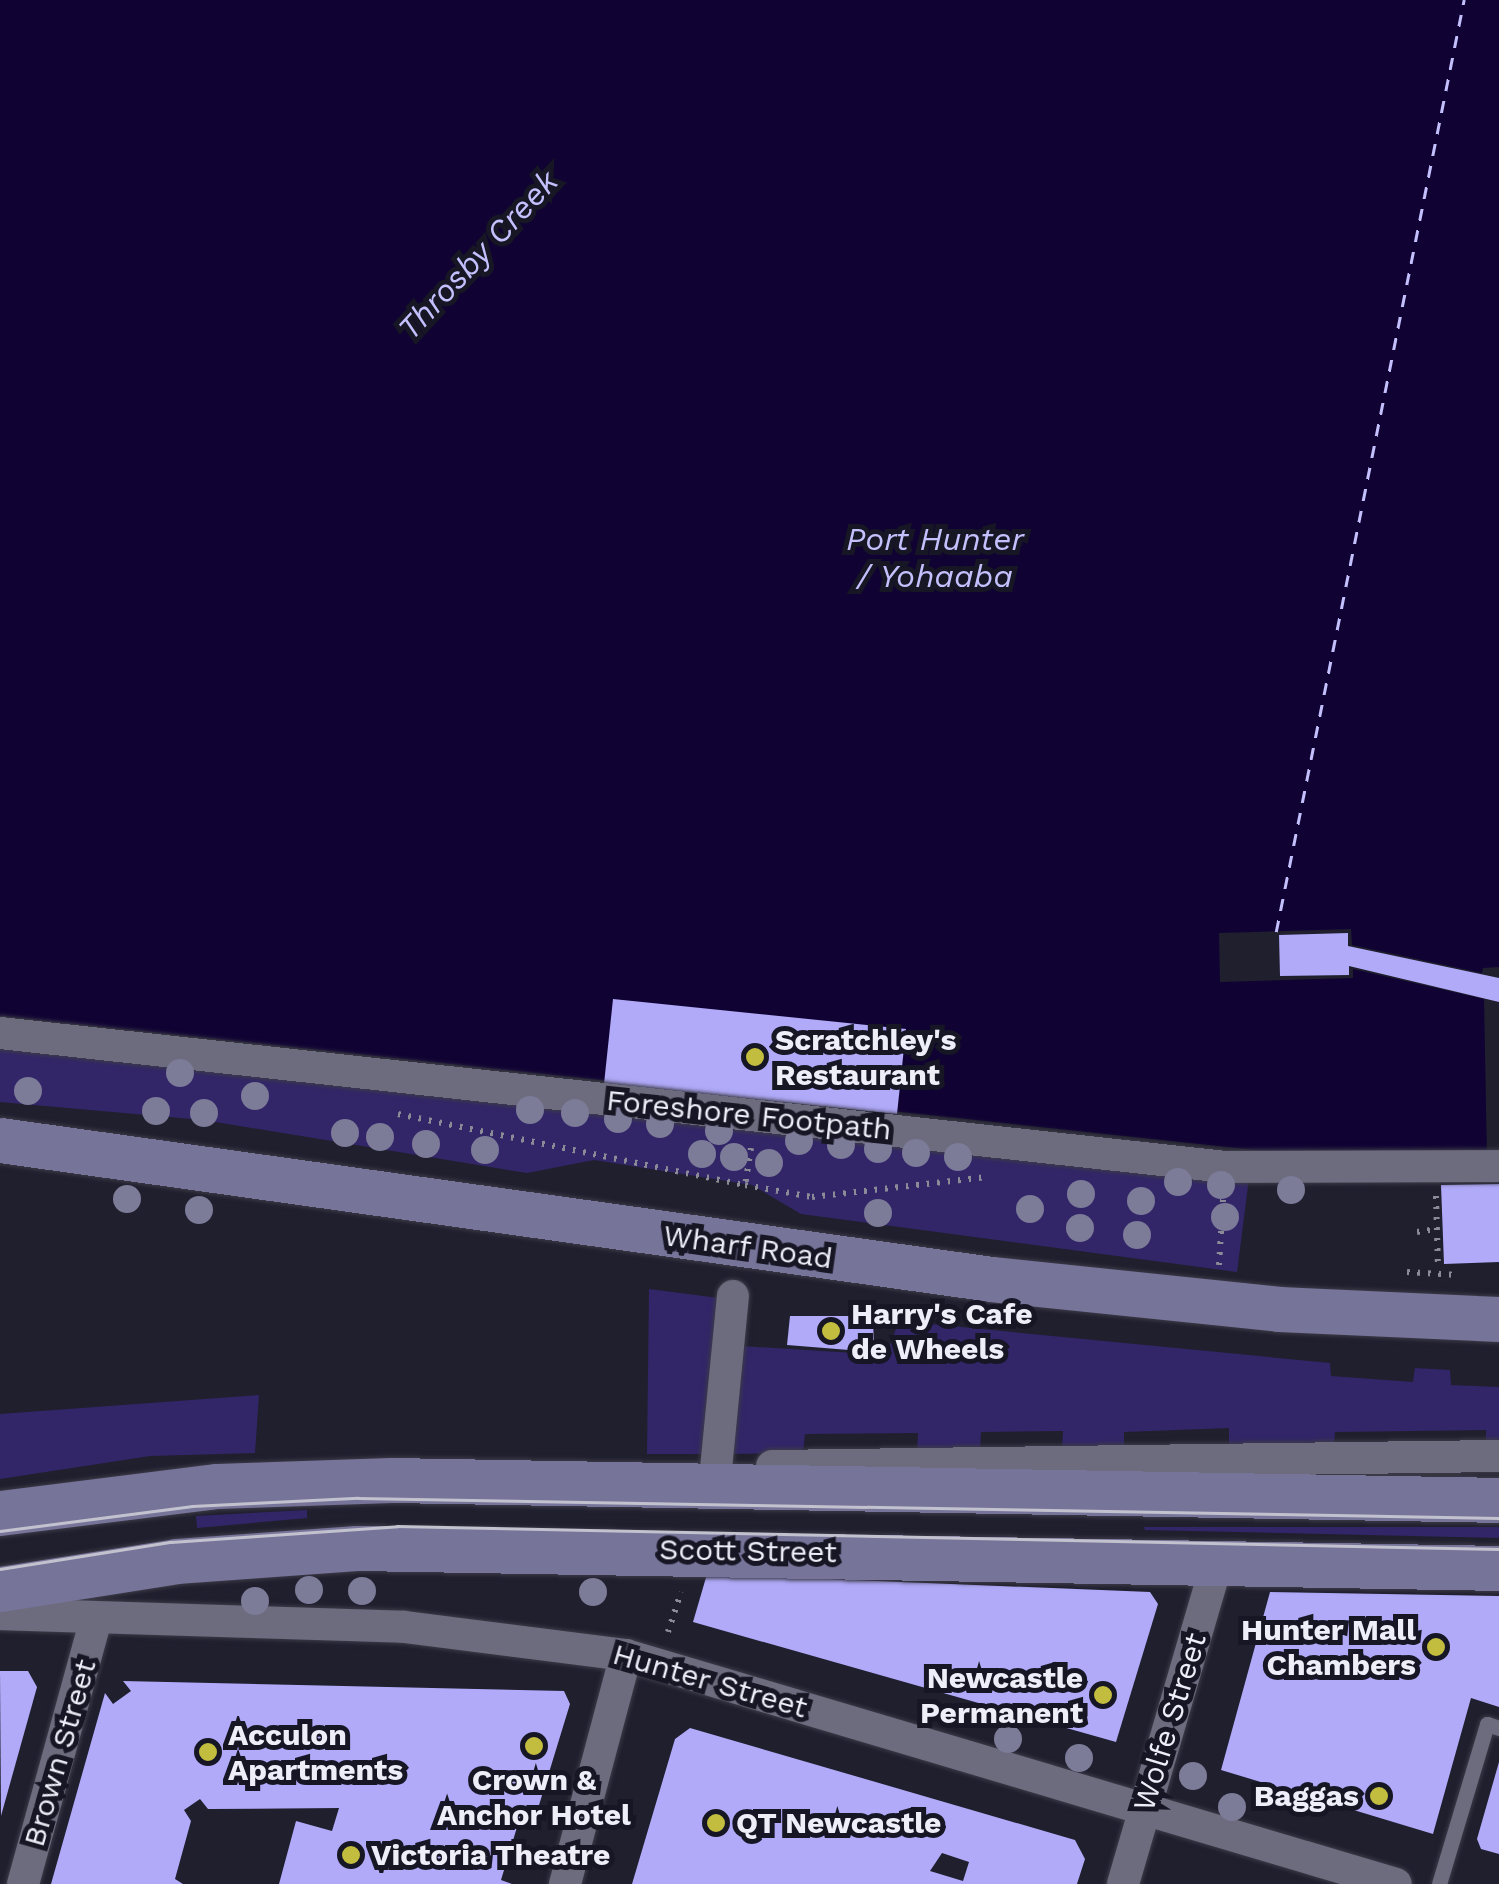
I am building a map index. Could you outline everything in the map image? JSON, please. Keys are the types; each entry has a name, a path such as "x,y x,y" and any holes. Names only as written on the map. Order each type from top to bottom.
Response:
{"main road":[{"name":"Wharf Road","path":"0,1140 990,1280 1279,1309 1499,1319"},
{"name":"Scott Street","path":"0,1512 217,1486 391,1480 1499,1500"},
{"name":"Scott Street","path":"0,1588 176,1561 357,1548 1218,1560 1499,1568"}],"street":[{"name":"Foreshore Footpath","path":"0,1032 1225,1167 1499,1166"},
{"path":"715,1473 733,1296"},
{"path":"648,1467 715,1473 1499,1456"},
{"name":"Wolfe Street","path":"1123,1884 1218,1560"},
{"name":"Hunter Street","path":"0,1614 96,1622 404,1626 626,1655 1396,1884"},
{"name":"Brown Street","path":"22,1884 96,1622"},
{"path":"565,1884 626,1655"}],"lane":[{"path":"1440,1884 1487,1724 1499,1728"}],"path":[{"path":"388,1112 812,1197 1002,1176"},
{"path":"745,1186 756,1116"},
{"path":"1218,1265 1225,1167"},
{"path":"1393,1273 1438,1270 1437,1230 1417,1232"}],"shaded area":[{"path":"0,1041 1249,1178 1237,1272 801,1214 752,1185 594,1160 527,1173 203,1120 0,1102"},
{"path":"649,1289 719,1298 703,1454 647,1454"},
{"path":"899,1321 1330,1363 1331,1376 1413,1382 1415,1368 1450,1370 1451,1385 1499,1387 1499,1443 1486,1443 1486,1430 1335,1432 1334,1446 1229,1448 1229,1428 1124,1432 1124,1448 1062,1449 1063,1431 981,1432 980,1451 917,1452 918,1433 805,1434 803,1453 729,1454 741,1346 886,1355"},
{"path":"259,1395 255,1453 150,1456 0,1479 0,1414"},
{"path":"307,1510 307,1518 197,1528 196,1516"},
{"path":"1144,1527 1499,1527 1499,1538 1145,1530"}],"water":[{"name":"Port Hunter / Yohaaba","path":"0,0 1499,0 1499,1153 1303,1155 0,1016"}],"pier":[{"path":"1351,929 1352,945 1482,973 1483,968 1499,967 1499,1158 1487,1159 1484,999 1353,969 1353,978 1220,982 1219,933"}],"building":[{"path":"1348,933 1348,946 1499,978 1499,1002 1349,966 1349,975 1280,976 1279,935"},
{"name":"Scratchley's Restaurant","path":"613,999 906,1029 897,1114 604,1084"},
{"path":"1499,1184 1499,1262 1444,1264 1441,1185"},
{"name":"Harry's Cafe de Wheels","path":"790,1316 873,1316 874,1352 787,1345"},
{"path":"707,1574 1150,1592 1158,1604 1116,1742 693,1622"},
{"path":"1270,1592 1499,1596 1499,1707 1471,1698 1433,1834 1221,1770"},
{"path":"0,1671 28,1671 37,1687 1,1816"},
{"path":"123,1681 564,1691 570,1704 536,1815 521,1814 501,1880 512,1884 279,1884 296,1821 332,1831 339,1808 208,1809 200,1799 184,1810 191,1821 175,1879 183,1884 51,1884 105,1693 113,1704 131,1691"},
{"path":"690,1728 1075,1840 1085,1859 1077,1884 632,1884 675,1739","holes":["942,1853 969,1862 963,1881 930,1871"]},
{"path":"1499,1762 1499,1854 1481,1849 1477,1839"}],"ferry route":[{"path":"1276,932 1464,0"}],"tram line":[{"path":"0,1531 192,1506 358,1498 1499,1518"},
{"path":"0,1569 171,1542 397,1526 1499,1549"}],"place":[{"name":"Scratchley's Restaurant","path":"755,1057"},
{"name":"Harry's Cafe de Wheels","path":"831,1331"},
{"name":"Hunter Mall Chambers","path":"1436,1647"},
{"name":"Newcastle Permanent","path":"1103,1695"},
{"name":"Crown & Anchor Hotel","path":"534,1746"},
{"name":"Acculon Apartments","path":"208,1752"},
{"name":"Baggas","path":"1379,1796"},
{"name":"QT Newcastle","path":"716,1823"},
{"name":"Victoria Theatre","path":"351,1855"}],"water label":[{"name":"Throsby Creek","path":"478,255"}]}
